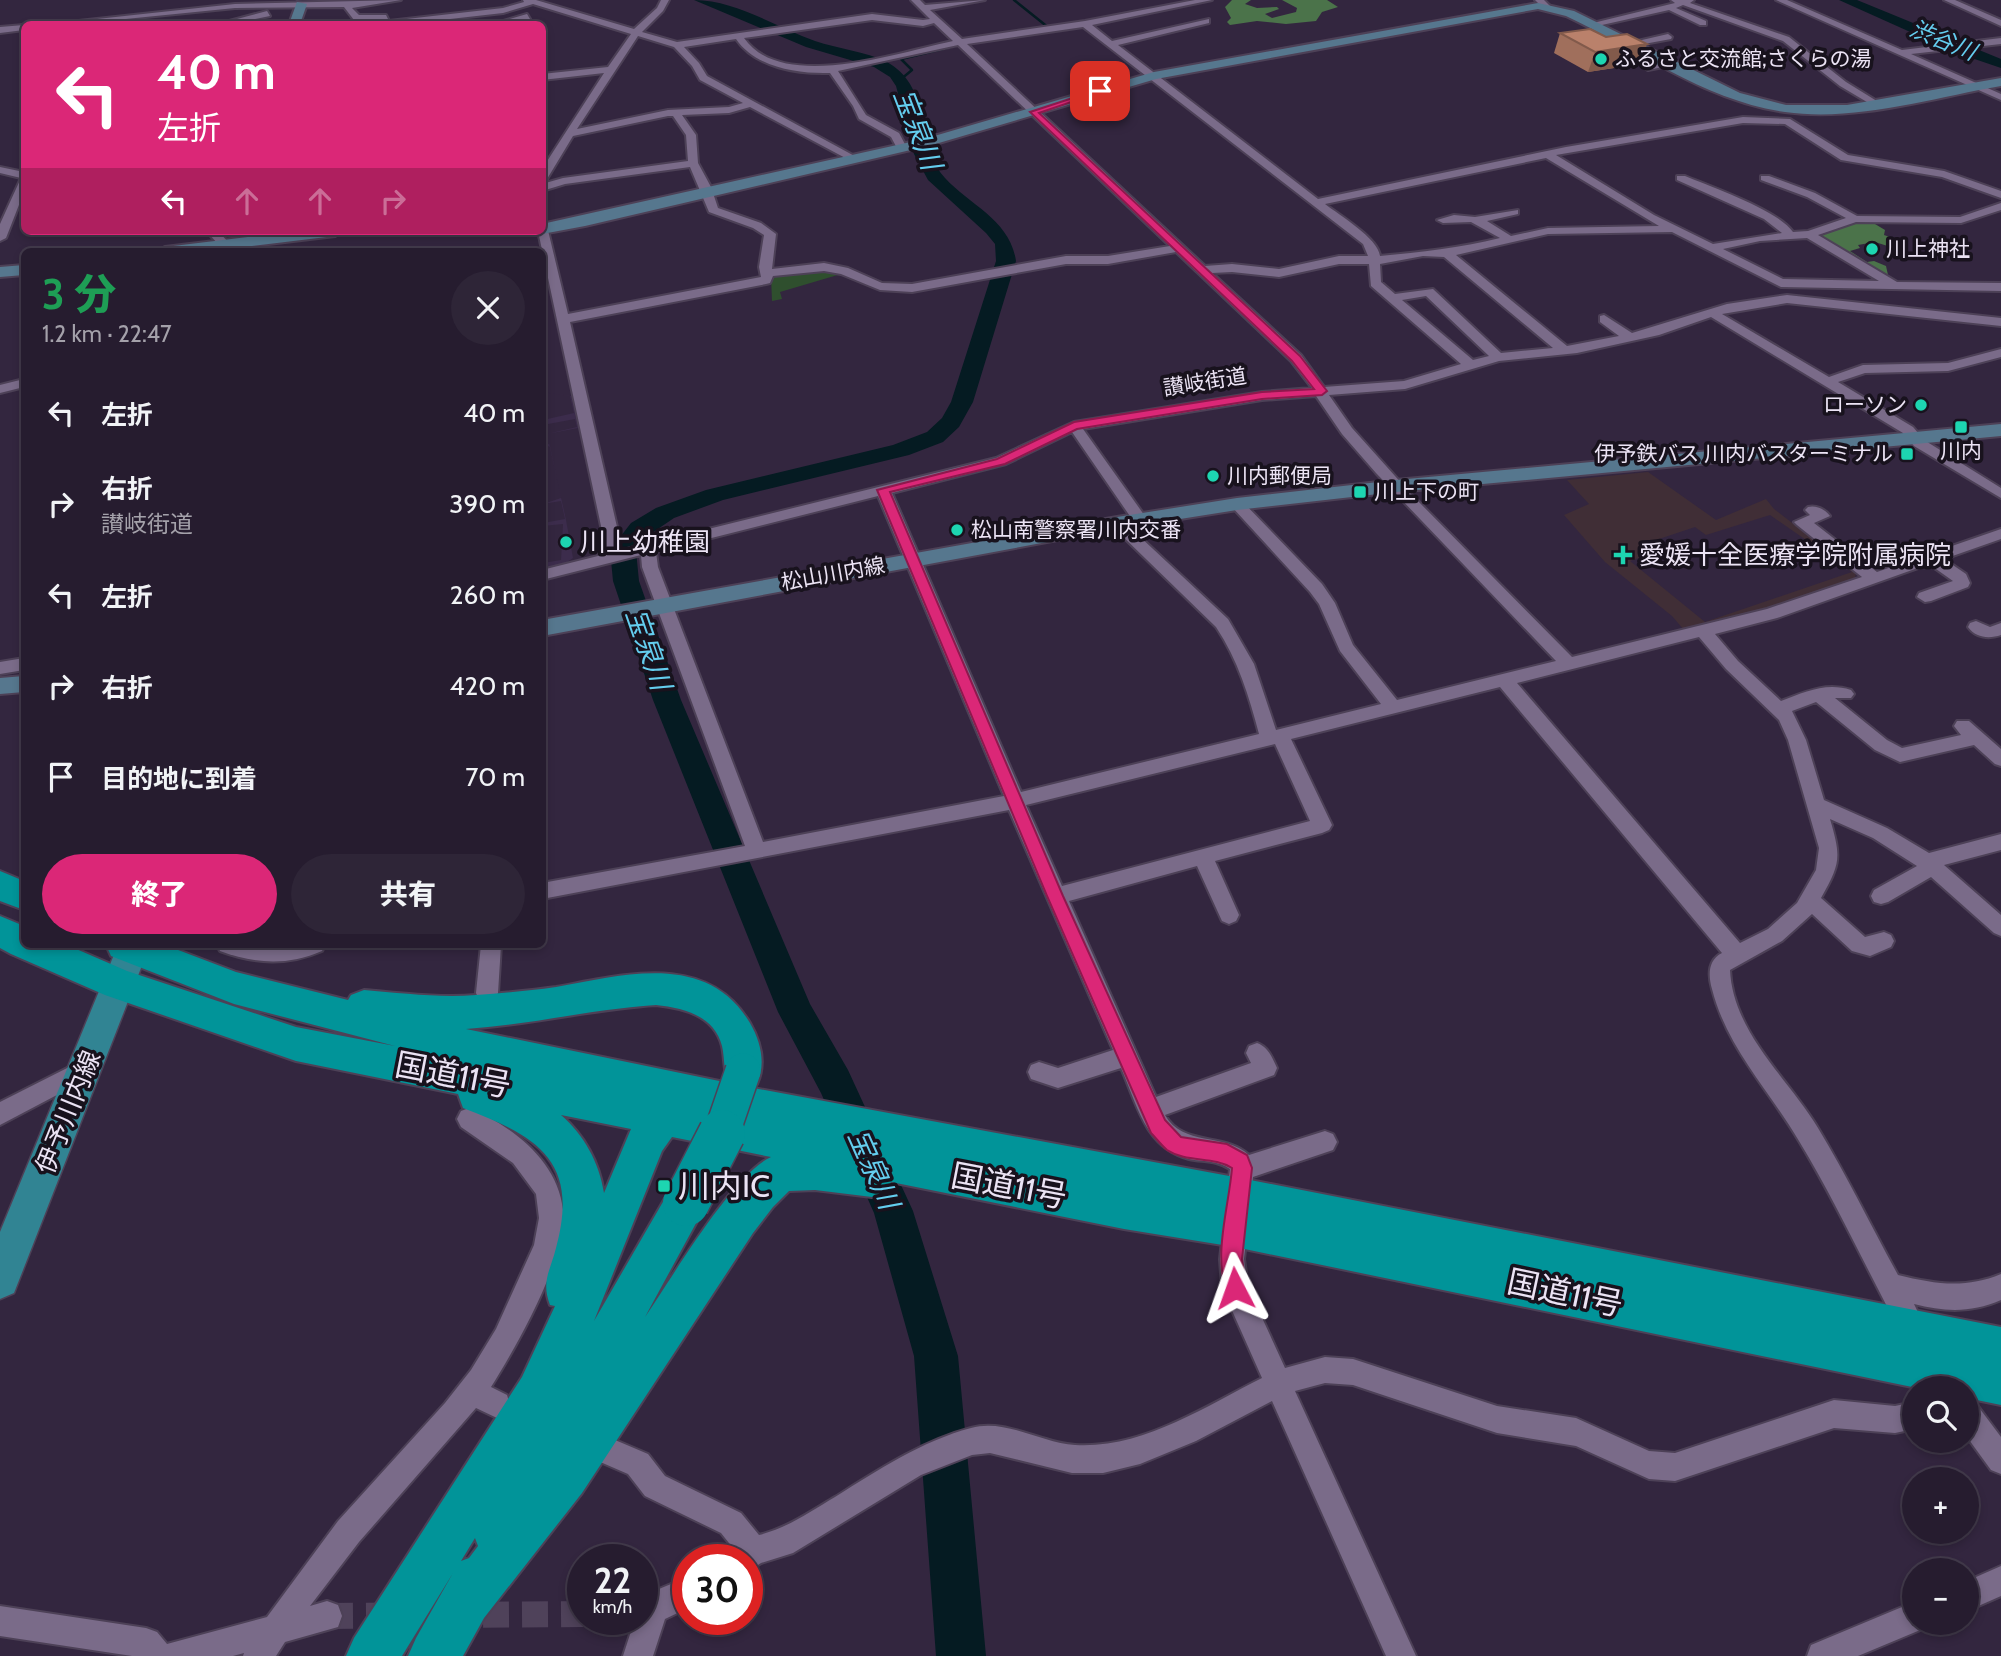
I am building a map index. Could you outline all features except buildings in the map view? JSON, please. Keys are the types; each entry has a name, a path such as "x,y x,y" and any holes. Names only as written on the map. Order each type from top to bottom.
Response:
{"highway":[{"path":"0,885 21,895"},
{"name":"国道11号","path":"0,931 21,941"},
{"name":"国道11号","path":"60,948 127,956 234,988 502,1056 730,1085 873,1155 1239,1198 1929,1369 2001,1382"},
{"name":"国道11号","path":"127,956 296,1044 663,1117 873,1155 960,1176 1124,1208 1239,1198"},
{"path":"317,1010 357,1006 473,1013 553,1004 617,990 679,990 704,999 725,1014 740,1040 730,1085 737,1097 716,1149 533,1470 468,1599 434,1656"},
{"path":"296,1044 318,1061 431,1082 493,1099 542,1123 565,1143 580,1171 584,1200 580,1236 517,1399"},
{"path":"372,1656 517,1399 572,1319 648,1139 663,1117 682,1102 730,1085"},
{"path":"468,1599 565,1476 738,1218 764,1185 785,1172 816,1171 873,1155"},
{"name":"国道11号","path":"1929,1369 2001,1350"}],"main road":[{"name":"伊予川内線","path":"0,1279 87,1067 127,956"}],"street":[{"path":"103,21 235,6 349,5 397,0"},
{"path":"546,173 635,33 657,14 665,0"},
{"path":"915,0 1296,359 1322,391 1353,438 1445,540 1570,666"},
{"path":"923,8 981,0"},
{"path":"740,38 746,47 781,65 833,70 961,42 1085,24 1116,15 1208,0"},
{"path":"1780,0 2001,97"},
{"path":"1948,0 2001,23"},
{"path":"409,21 506,9 530,1 677,45 879,17 939,23"},
{"path":"1593,24 1668,8 1683,1 1790,41 1843,84 1875,103"},
{"path":"168,13 167,3 177,2"},
{"path":"546,227 585,222 707,191 927,142 1154,76 1543,3 1633,43 1734,94 1787,115 1839,155 1853,161 1944,173 2001,195"},
{"path":"234,21 300,4"},
{"path":"295,21 300,4"},
{"path":"349,5 348,8 360,19"},
{"path":"510,21 536,15 551,8"},
{"path":"1668,8 1703,23"},
{"path":"95,21 100,10"},
{"path":"356,21 380,17 383,21"},
{"path":"1110,44 1206,21"},
{"path":"1085,24 1373,247 1375,283 1469,364"},
{"path":"0,30 21,28"},
{"path":"1633,43 1668,37"},
{"path":"1900,53 2001,41"},
{"path":"677,45 696,65 703,78 855,159"},
{"path":"1648,67 1671,63"},
{"path":"546,77 611,69"},
{"path":"833,70 858,106 862,117 895,135 906,147"},
{"path":"1318,202 1546,154 1723,122 1826,111 2001,82"},
{"path":"571,133 675,112 729,110 751,104"},
{"path":"564,319 766,280 768,273 765,267 771,240 768,230 720,214 710,205 707,191 693,163 691,135 675,112"},
{"path":"1546,154 1672,228 1781,283 2001,287"},
{"path":"546,187 563,181 693,163"},
{"path":"0,170 21,176"},
{"path":"1681,178 1768,217 1783,226 1788,235"},
{"path":"1765,178 1811,195 1854,219"},
{"path":"0,238 21,185"},
{"path":"1712,248 1760,238 1814,232 1854,219 1961,220 2001,206"},
{"path":"1443,220 1459,217 1478,219 1514,212"},
{"path":"1790,216 1896,286"},
{"path":"1478,219 1510,240"},
{"path":"1201,270 1232,268 1279,273 1339,260 1423,253 1447,254 1548,230 1672,228"},
{"path":"216,235 224,244"},
{"path":"194,248 276,235"},
{"path":"545,235 612,536 607,560"},
{"path":"768,273 824,267 844,271 880,286 912,288 1066,260 1108,260 1178,248"},
{"path":"1447,254 1565,351"},
{"path":"0,272 21,270"},
{"path":"1772,300 1781,283"},
{"path":"1940,286 1997,321"},
{"path":"1391,298 1429,292 1498,357"},
{"name":"讃岐街道","path":"546,574 1001,461 1074,426 1262,396 1405,386 1498,357 1565,351 1630,338 1711,312 1772,300 1997,321"},
{"path":"1711,312 1908,430 1914,437 2001,494"},
{"path":"1604,319 1630,338"},
{"path":"1827,382 1863,369 1948,368 2001,353"},
{"path":"0,389 21,384"},
{"path":"1074,426 1139,519"},
{"name":"松山川内線","path":"546,627 914,559 1237,504 1396,486 2001,430"},
{"path":"883,490 1055,896 1158,1127 1175,1143 1186,1148 1227,1154 1240,1162 1232,1259 1235,1288 1401,1656"},
{"path":"1237,504 1316,588 1327,603 1346,647 1394,708"},
{"path":"1813,510 1822,516 1802,522 1827,536 1876,579"},
{"path":"1055,896 1322,825 1275,738 1250,671 1234,639 1214,615 1117,523"},
{"path":"546,890 915,822 1506,682 1771,614 2001,534"},
{"path":"1982,541 2001,553"},
{"path":"646,551 661,606 753,851"},
{"path":"1925,597 1962,583 1932,559"},
{"path":"1976,627 1989,633 2001,629"},
{"path":"1704,632 1731,665 1779,709 1793,728 1829,848 1826,871 1810,900 1782,930 1722,963 1718,970 1719,982 1744,1041 1809,1134 1889,1286 1929,1369"},
{"path":"0,668 21,664"},
{"path":"1506,682 1735,954"},
{"path":"0,685 21,684"},
{"path":"1779,709 1818,694 1845,694"},
{"path":"1818,694 1869,741 1892,752 1907,755 1977,738"},
{"path":"1963,726 2001,760"},
{"path":"1817,805 1880,833 1929,864 2001,927"},
{"path":"1881,896 1929,864 2001,842"},
{"path":"1203,857 1229,915"},
{"path":"1810,900 1859,945 1870,947 1884,941"},
{"path":"239,948 268,956 285,956 307,948"},
{"path":"487,993 491,948"},
{"path":"1150,1110 1266,1068 1257,1053"},
{"path":"1039,1072 1058,1078 1126,1056"},
{"path":"0,1114 87,1067"},
{"path":"258,1656 331,1552 472,1391 524,1302 549,1236 552,1208 545,1184 530,1165 498,1135 468,1119"},
{"path":"1239,1198 1260,1165 1325,1142"},
{"path":"1889,1286 1961,1301 1986,1295 2001,1287"},
{"path":"763,1550 783,1543 912,1465 972,1441 990,1439 1072,1459 1103,1459 1140,1450 1186,1431 1278,1384 1325,1370 1353,1372 1515,1424 1574,1431 1601,1440 1645,1465 1659,1469 1675,1467 1834,1414 1853,1413 1902,1421"},
{"path":"472,1391 517,1399"},
{"path":"1979,1431 2001,1461"},
{"path":"608,1451 638,1464 655,1486 731,1523 743,1544"},
{"path":"1979,1590 2001,1581"},
{"path":"176,1656 327,1616"},
{"path":"0,1621 146,1643 155,1651 156,1656"},
{"path":"1822,1656 1902,1622"},
{"path":"638,1656 642,1635"}],"shaded area":[{"path":"546,392 571,396 578,428 547,434 577,427 575,419 546,424 546,419 574,413 570,396"},
{"name":"愛媛十全医療学院附属病院","path":"1648,472 1716,520 1766,499 1774,509 1856,572 1855,579 1791,602 1684,630 1672,616 1605,562 1564,515 1589,504 1567,480","holes":["1770,515 1852,572 1705,622 1630,561 1665,549 1656,540 1695,527 1706,535"]},
{"name":"川上幼稚園","path":"558,483 566,520 573,558 564,564 546,569 546,562 561,560 563,524 546,526 546,522 565,519 561,501 546,503 561,498"}],"green space":[{"path":"1232,0 1251,0 1245,4 1257,8 1277,7 1279,9 1265,14 1272,18 1296,12 1297,8 1282,0 1327,0 1338,7 1322,12 1316,21 1286,24 1257,21 1230,25 1227,22 1231,18 1225,7"},
{"path":"1857,220 1870,221 1885,230 1884,235 1901,241 1897,249 1875,242 1858,245 1860,248 1850,251 1867,262 1874,261 1886,266 1888,275 1816,233"},
{"path":"810,269 841,274 780,292 782,299 772,301 771,276"}],"waterway":[{"name":"宝泉川","path":"701,0 811,44 879,64 895,74 904,86 922,154 937,180 993,229 1004,244 1006,261 962,402 951,422 935,437 901,450 715,495 665,513 640,529 623,550 626,581 667,700 796,1012 835,1082 893,1211 936,1356 961,1656"},
{"path":"1014,0 1049,28 1045,29"},
{"name":"渋谷川","path":"1846,0 2001,64"},
{"path":"900,80 912,70 901,59 959,45"}],"tunnel":[{"path":"327,1616 567,1614"}],"place":[{"name":"ふるさと交流館;さくらの湯","path":"1601,59"},
{"name":"川上神社","path":"1872,249"},
{"name":"ローソン","path":"1921,405"},
{"name":"川内","path":"1961,427"},
{"name":"伊予鉄バス 川内バスターミナル","path":"1907,454"},
{"name":"川内郵便局","path":"1213,476"},
{"name":"川上下の町","path":"1360,492"},
{"name":"松山南警察署川内交番","path":"957,530"},
{"name":"川上幼稚園","path":"566,542"},
{"name":"愛媛十全医療学院附属病院","path":"1623,555"},
{"name":"川内IC","path":"664,1186"}],"route":[{"path":"1100,91 1034,112 1296,359 1322,391 1262,396 1068,427 1022,453 1001,461 883,490 1055,896 1158,1127 1166,1138 1186,1148 1227,1154 1240,1162 1240,1199 1232,1259 1235,1288"}]}
